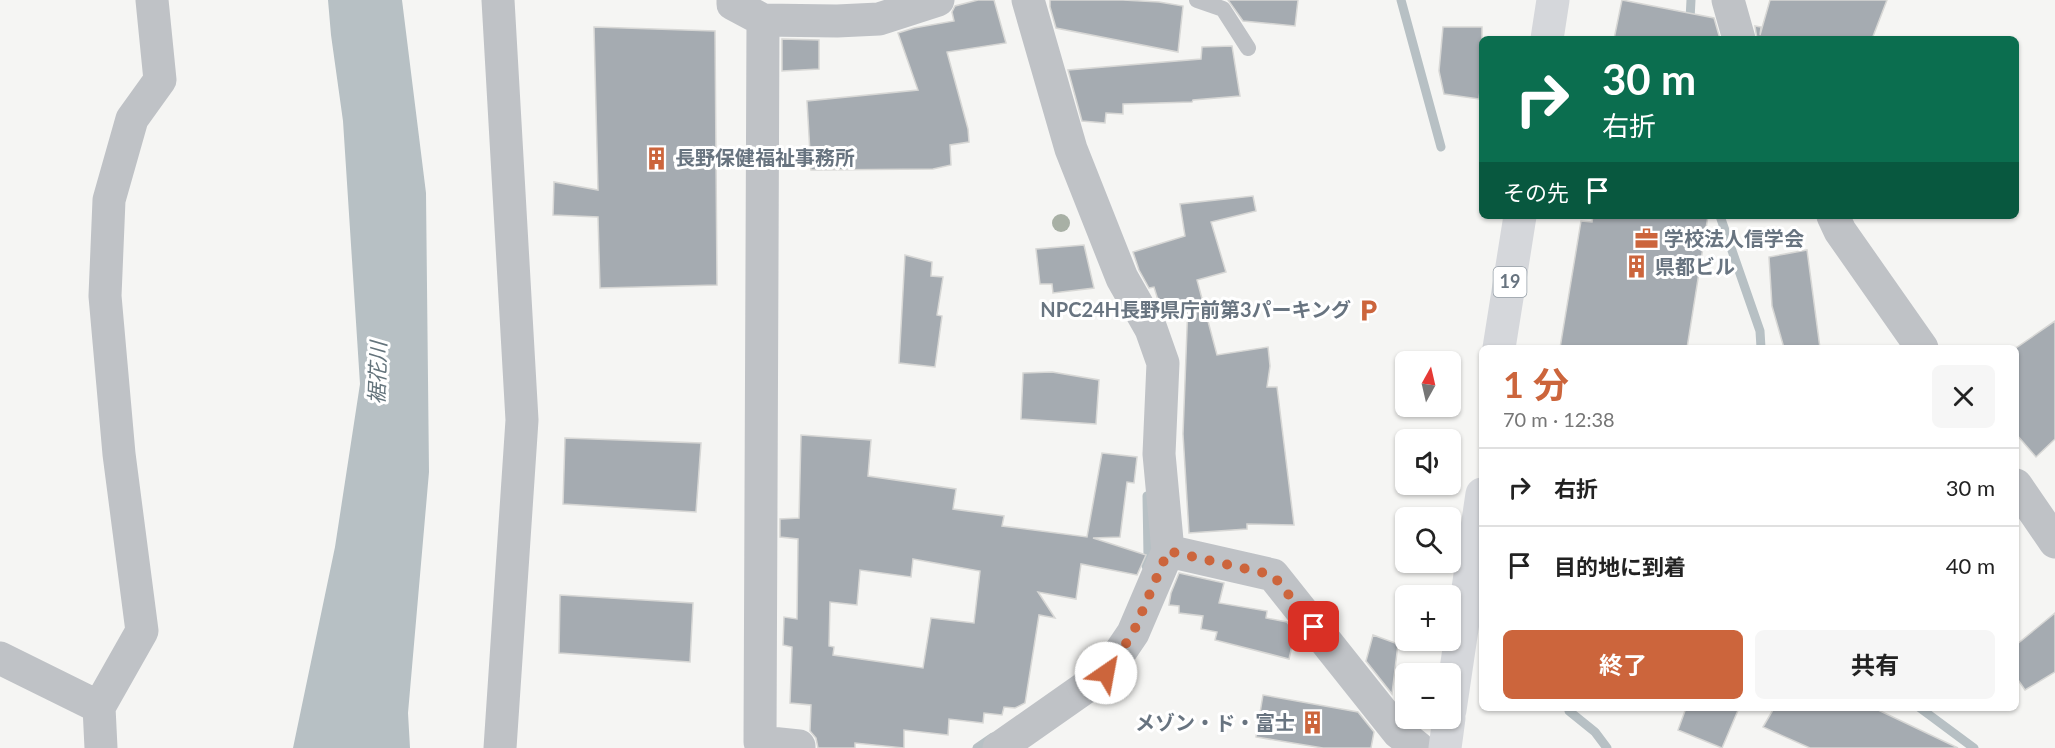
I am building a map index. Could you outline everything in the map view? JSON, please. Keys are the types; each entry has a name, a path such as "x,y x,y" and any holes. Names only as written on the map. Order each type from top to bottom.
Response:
{"highway":[{"path":"1547,36 1553,0"},
{"name":"19","path":"1499,345 1520,219"},
{"path":"1457,663 1479,518"},
{"path":"1445,748 1448,729"}],"street":[{"path":"101,748 99,707 142,632 119,454 105,296 109,200 132,119 160,80 152,0"},
{"path":"498,0 522,420 500,748"},
{"path":"733,0 733,4 763,20 837,21 879,19 938,0"},
{"path":"999,748 1106,673 1133,633 1168,551 1159,454 1164,363 1151,329 1122,278 1071,149 1028,0"},
{"path":"1728,0 1738,36"},
{"path":"763,20 760,742 799,746 799,748"},
{"path":"1834,219 1840,231 1920,345"},
{"path":"2019,489 2055,542"},
{"path":"1168,551 1273,575 1398,732 1418,748"},
{"path":"0,658 99,707"}],"lane":[{"path":"1197,0 1223,9 1248,48"}],"water":[{"name":"裾花川","path":"328,0 402,0 426,193 429,472 408,713 410,748 293,748 335,547 360,384 343,121"}],"building":[{"path":"978,0 994,0 1006,43 947,52 968,129 969,142 950,145 951,165 933,169 811,170 807,101 918,90 898,33 954,21 952,12 955,6"},
{"path":"1050,0 1123,0 1183,6 1178,52 1056,28"},
{"path":"1228,0 1298,0 1295,26 1243,21"},
{"path":"1622,0 1714,18 1719,36 1615,36"},
{"path":"1770,0 1887,0 1873,36 1757,36 1755,26 1761,27 1760,35"},
{"name":"長野保健福祉事務所","path":"594,27 715,31 717,285 600,288 598,217 553,215 554,182 598,190"},
{"path":"1443,27 1482,27 1482,36 1479,36 1479,99 1444,94 1439,71"},
{"path":"782,39 819,40 819,69 782,71"},
{"path":"1232,46 1240,96 1193,100 1192,102 1123,104 1123,114 1106,113 1105,123 1082,121 1068,70 1201,59 1202,47"},
{"path":"1253,196 1256,211 1211,222 1226,272 1197,280 1217,355 1268,347 1270,366 1267,387 1277,387 1294,525 1247,524 1247,529 1189,533 1183,434 1188,303 1158,300 1154,287 1149,288 1139,270 1133,252 1185,236 1180,204"},
{"name":"県都ビル","path":"1592,219 1708,219 1687,345 1560,345 1581,221 1592,222"},
{"path":"1084,245 1094,288 1053,293 1052,284 1040,284 1036,249"},
{"path":"1807,250 1820,345 1783,345 1772,306 1769,257"},
{"path":"905,255 932,262 931,276 943,277 937,315 942,316 935,367 899,363"},
{"path":"2055,321 2055,439 2036,457 2019,437 2019,346"},
{"path":"1052,372 1099,380 1096,424 1021,419 1023,373"},
{"path":"801,435 871,440 868,476 956,489 953,509 1004,516 1002,526 1087,537 1102,453 1137,457 1134,483 1127,482 1120,537 1093,538 1146,555 1137,575 1081,564 1076,599 1038,592 1055,618 1039,615 1025,703 1015,708 1004,707 1002,715 984,713 983,723 949,719 948,735 904,730 904,748 855,743 855,748 818,748 816,738 810,731 811,705 790,703 792,647 783,645 784,617 797,619 798,539 780,537 780,519 799,518","holes":["913,559 980,571 974,623 931,618 923,668 833,655 834,647 829,646 830,602 857,605 860,570 911,577"]},
{"path":"565,438 701,443 696,512 563,504"},
{"path":"1179,573 1224,583 1219,603 1267,611 1266,618 1287,622 1295,633 1289,659 1215,640 1217,632 1201,629 1203,616 1179,613 1179,606 1169,605"},
{"path":"560,595 693,603 690,662 559,653"},
{"path":"2055,613 2055,672 2025,690 2019,681 2019,643"},
{"path":"1373,635 1395,643 1395,651 1397,651 1392,694 1366,661"},
{"name":"メゾン・ド・富士","path":"1263,695 1358,712 1374,732 1371,748 1323,748 1256,737"},
{"path":"1685,711 1738,711 1722,748 1678,730"},
{"path":"1772,711 1880,711 1958,748 1810,748 1763,727"}],"waterway":[{"path":"1401,0 1441,147"},
{"path":"1689,36 1691,0"},
{"path":"1721,219 1760,331 1761,345"},
{"path":"1146,566 1148,556 1147,496"},
{"path":"1569,711 1595,732 1607,748"},
{"path":"1924,711 1974,748"},
{"path":"977,748 993,737"}],"place":[{"name":"長野保健福祉事務所","path":"657,158"},
{"name":"学校法人信学会","path":"1646,239"},
{"name":"県都ビル","path":"1637,267"},
{"name":"NPC24H長野県庁前第3パーキング","path":"1369,310"},
{"name":"メゾン・ド・富士","path":"1313,723"}],"route":[{"path":"1106,673 1133,633 1168,551 1273,575 1314,627"}]}
